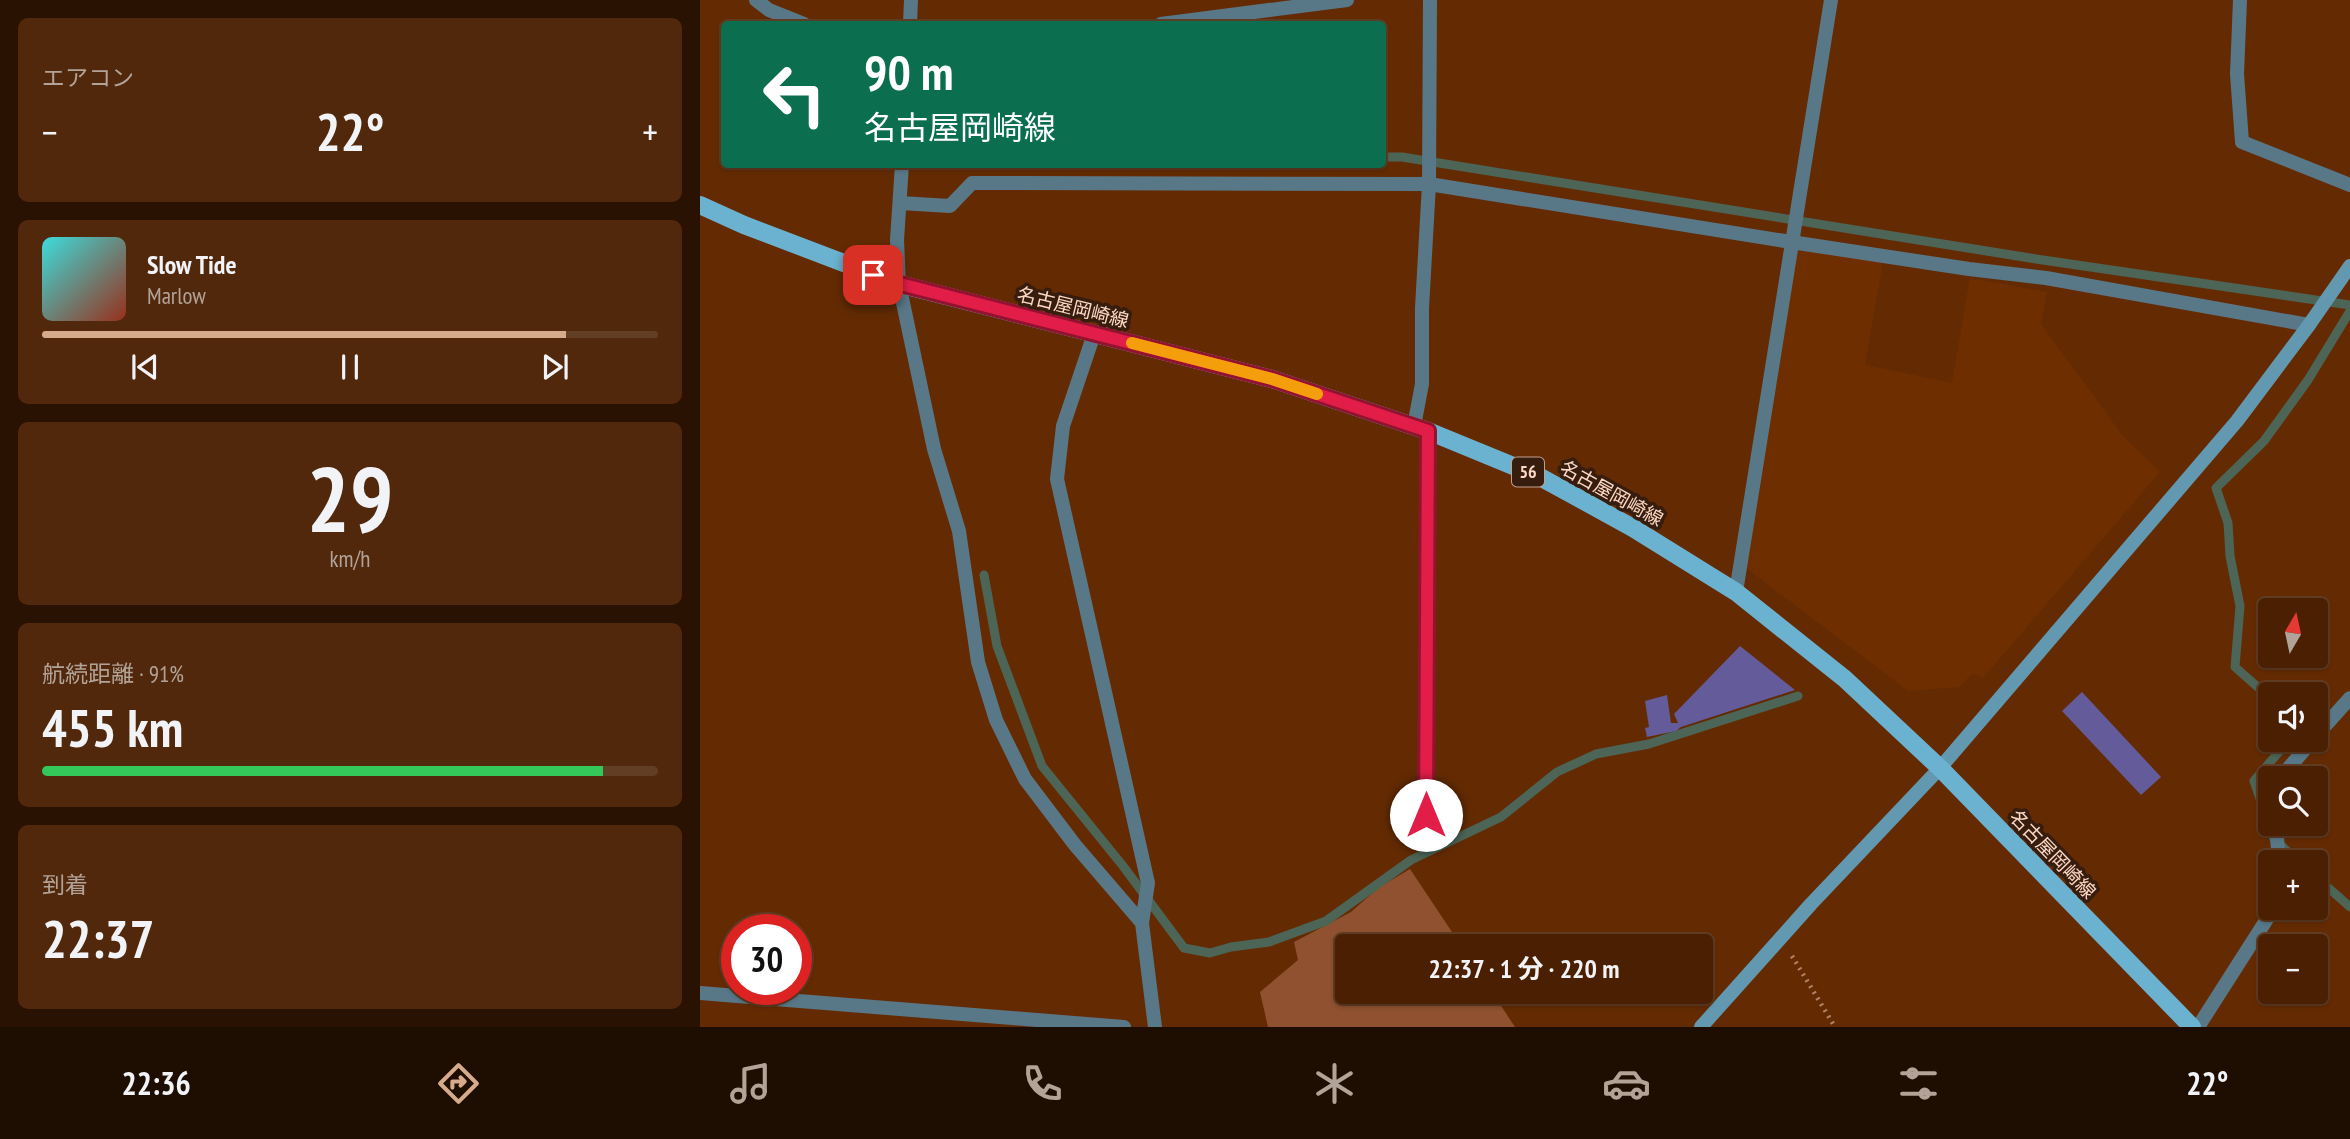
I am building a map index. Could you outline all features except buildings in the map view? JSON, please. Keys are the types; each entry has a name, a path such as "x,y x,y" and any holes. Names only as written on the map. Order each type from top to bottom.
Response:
{"main road":[{"name":"名古屋岡崎線","path":"700,205 744,225 900,284 1272,379 1421,428 1540,477 1633,527 1736,592 1845,679 1940,768 2192,1027"}],"street":[{"path":"756,0 769,10 796,21"},
{"path":"910,21 911,0"},
{"path":"1184,21 1347,0"},
{"path":"1426,842 1421,428 1422,308 1429,184 1430,0"},
{"path":"1736,592 1831,0"},
{"path":"2240,0 2237,74 2242,142 2350,185"},
{"path":"902,168 897,240 900,284 934,449 959,531 978,662 996,720 1025,779 1074,845 1142,923"},
{"path":"900,203 950,205 972,183 1429,184 1791,242 2046,278 2309,326"},
{"path":"1702,1027 1811,904 1940,768 2238,421 2350,266"},
{"path":"1094,334 1063,426 1057,479 1148,883 1142,923 1155,1027"},
{"path":"2328,723 2350,698"},
{"path":"2290,766 2303,752"},
{"path":"2198,1027 2266,920"},
{"path":"700,993 1124,1027"}],"path":[{"path":"1779,940 1796,960 1835,1027"}],"shaded area":[{"path":"1797,249 1883,261 1865,365 1952,383 1970,278 2047,292 2041,324 2123,436 2160,472 1983,678 1973,673 1959,687 1908,691 1745,567"},
{"path":"1410,869 1453,934 1335,934 1335,1004 1500,1004 1515,1027 1268,1027 1260,992 1298,960 1294,942 1351,912 1378,888"}],"waterway":[{"path":"1386,157 1402,157 2036,259 2350,305"},
{"path":"2258,687 2235,667 2240,606 2230,556 2228,523 2216,488 2264,441 2308,380 2350,311"},
{"path":"984,575 997,646 1042,766 1123,866 1184,948 1210,953 1269,942 1326,921 1411,860 1501,817 1557,772 1596,754 1649,744 1798,696"},
{"path":"2279,752 2254,781 2274,839 2286,850"},
{"path":"2328,888 2350,907"}],"slow traffic":[{"path":"1132,343 1272,379 1317,394"}],"route":[{"path":"873,275 1272,379 1428,431 1426,815"}]}
